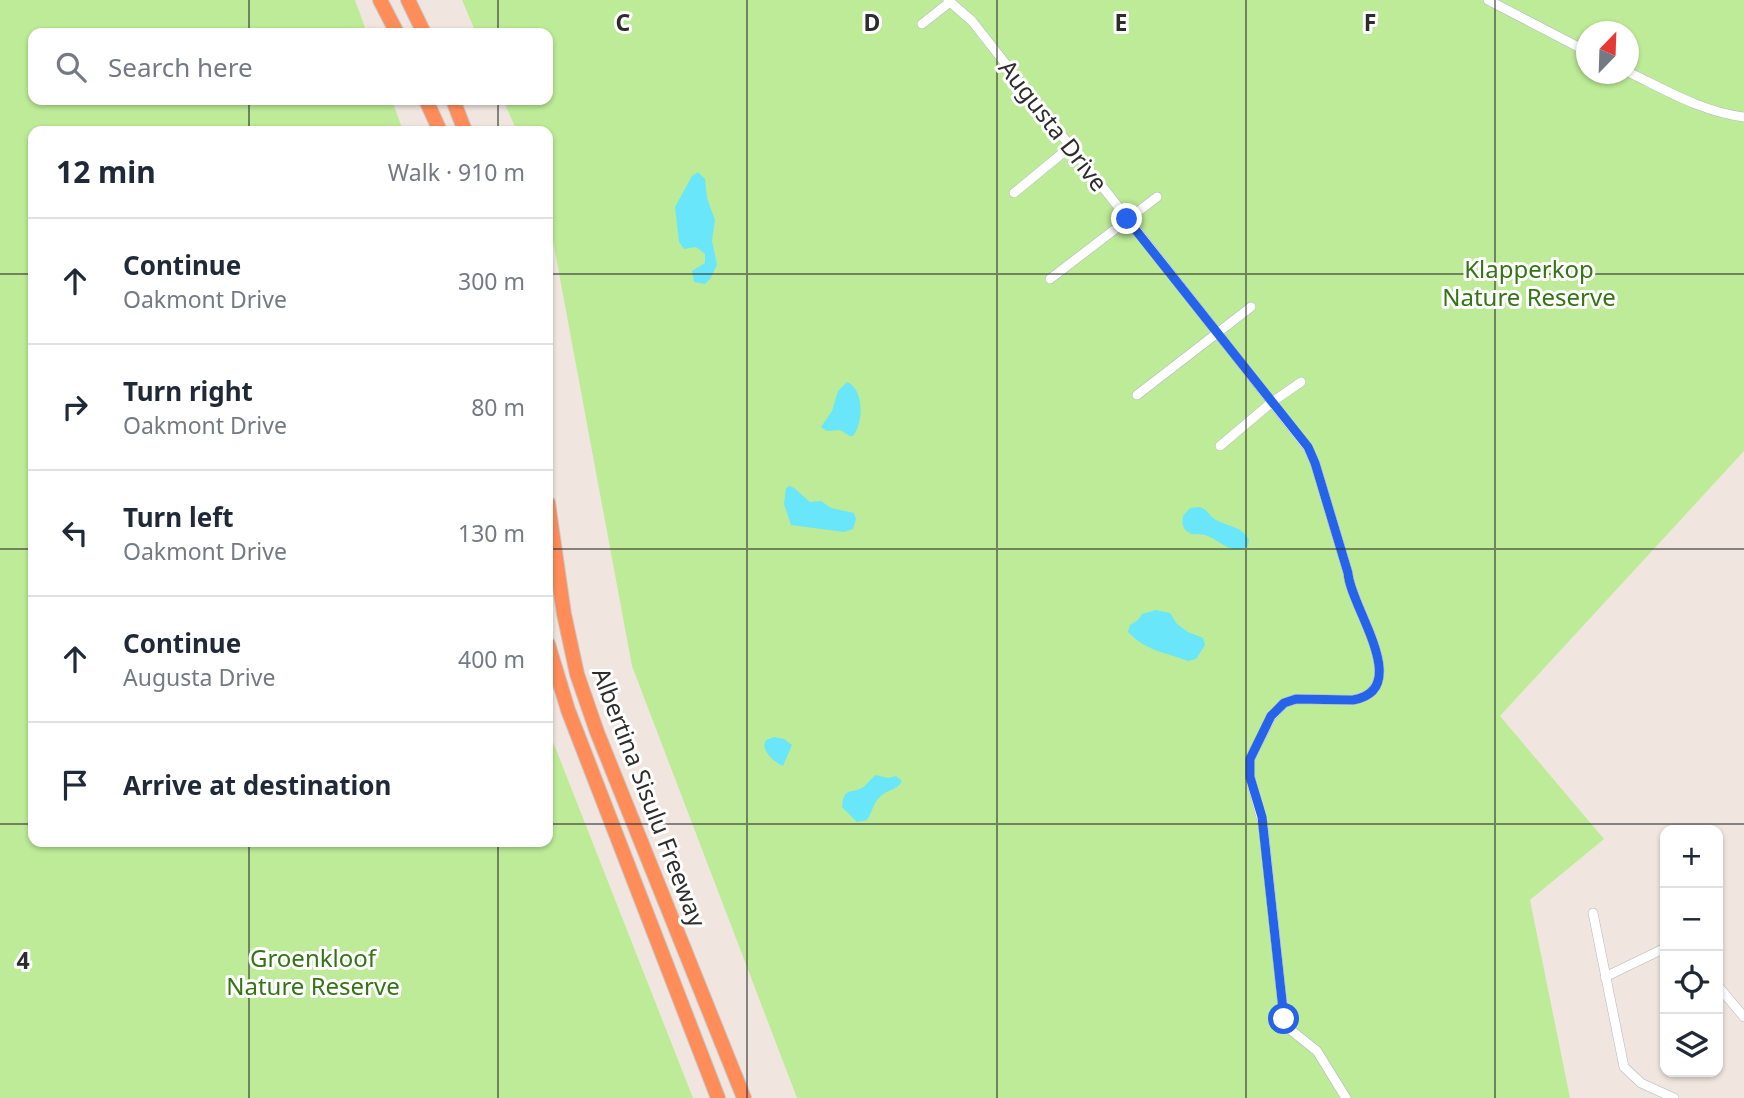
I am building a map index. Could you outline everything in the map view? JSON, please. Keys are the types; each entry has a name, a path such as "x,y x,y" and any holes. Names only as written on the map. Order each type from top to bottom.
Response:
{"highway":[{"path":"380,0 394,28"},
{"path":"408,0 422,28"},
{"path":"428,105 438,126"},
{"path":"455,105 464,126"},
{"name":"Albertina Sisulu Freeway","path":"553,538 564,614 577,674 597,732 744,1098"},
{"name":"Albertina Sisulu Freeway","path":"553,660 572,719 718,1098"}],"street":[{"path":"1488,0 1576,45"},
{"path":"922,24 949,1"},
{"name":"Augusta Drive","path":"949,1 972,21 1312,455 1348,573 1350,588 1379,659 1380,672 1376,685 1366,696 1358,699 1296,699 1284,703 1275,711 1259,738 1248,766 1262,817 1284,1019 1289,1028 1317,1051 1346,1098"},
{"path":"1639,77 1697,106 1726,115 1744,117"},
{"path":"1014,193 1070,147"},
{"path":"1050,279 1157,197"},
{"path":"1137,395 1251,307"},
{"path":"1220,446 1272,402 1301,382"},
{"path":"1593,913 1624,1067 1641,1083 1674,1098"},
{"path":"1605,977 1660,950"},
{"path":"1723,992 1744,1017"}],"green space":[{"name":"Groenkloof Nature Reserve","path":"0,0 355,0 365,28 28,28 28,105 394,105 401,126 28,126 28,847 553,847 553,742 693,1098 0,1098"},
{"name":"Klapperkop Nature Reserve","path":"462,0 1744,0 1744,451 1500,716 1604,839 1530,900 1570,1098 797,1098 632,666 553,241 553,126 515,126 505,105 553,105 553,28 474,28"}],"water":[{"path":"698,172 705,179 707,198 715,220 712,241 717,265 705,284 694,282 692,271 705,263 705,254 696,247 684,249 679,242 675,207 692,176"},
{"path":"847,382 857,391 860,406 859,423 853,436 840,430 827,431 821,427 832,411 838,391"},
{"path":"790,486 810,502 821,501 831,508 854,513 856,519 853,529 844,532 791,525 784,504 786,488"},
{"path":"1199,507 1216,520 1243,532 1249,540 1248,546 1241,549 1230,548 1211,537 1188,532 1183,525 1183,516 1190,508"},
{"path":"1156,610 1170,613 1177,624 1203,638 1205,645 1196,659 1188,661 1157,651 1142,644 1128,632 1130,625 1142,614"},
{"path":"774,737 784,739 792,745 783,766 771,758 765,749 766,740"},
{"path":"876,775 888,778 896,776 902,781 879,798 867,820 857,822 842,807 844,796 862,788"}],"route":[{"path":"1127,219 1308,447 1348,573 1350,588 1377,651 1381,668 1374,688 1361,698 1296,699 1286,702 1271,716 1251,754 1248,766 1262,817 1284,1019"}]}
